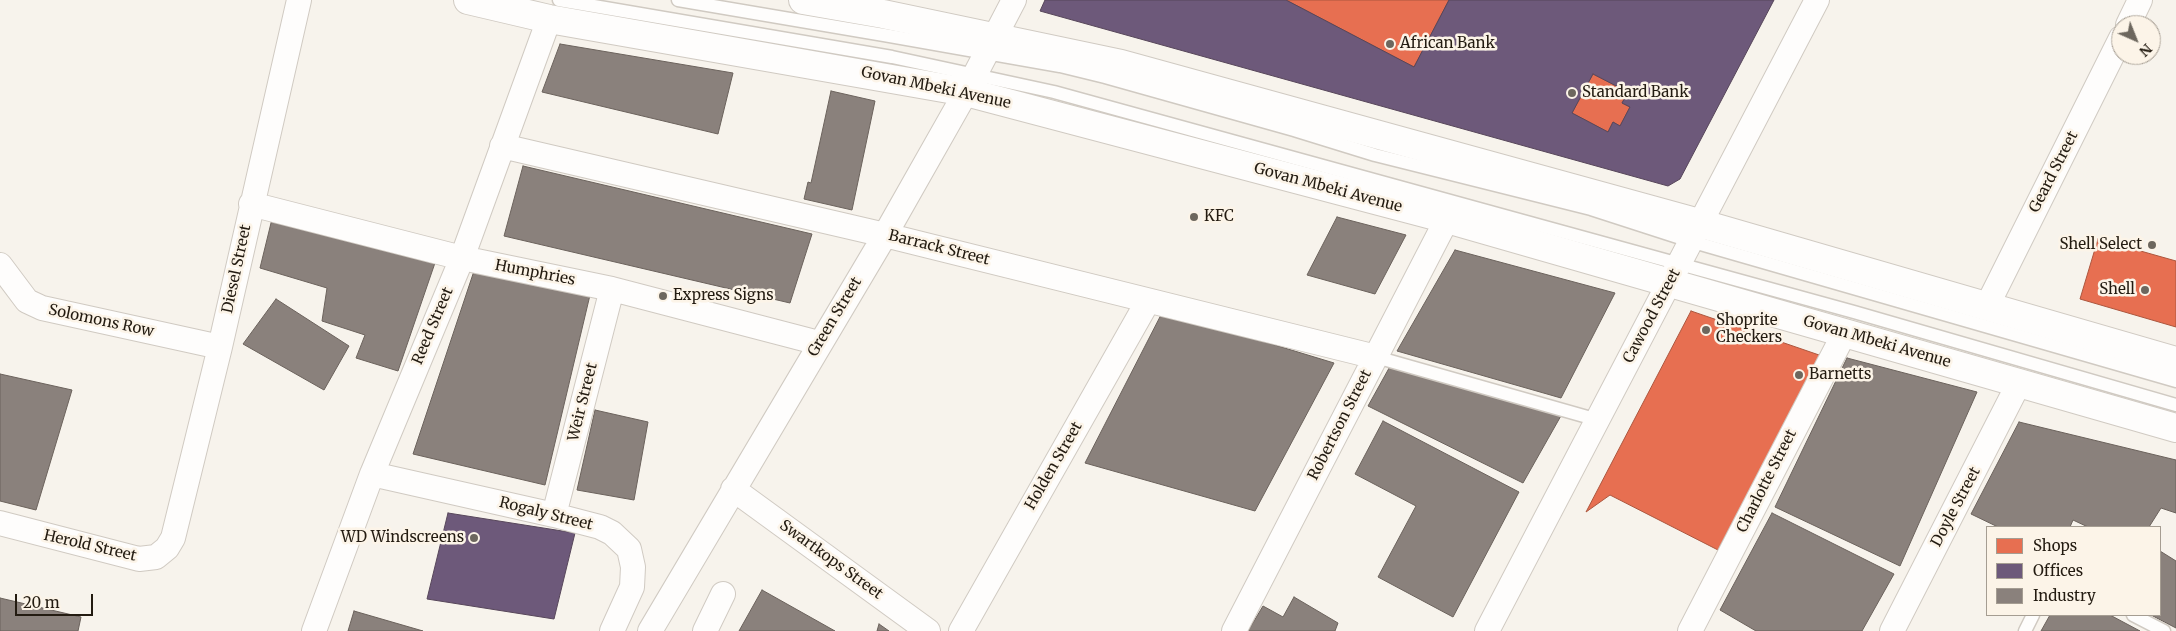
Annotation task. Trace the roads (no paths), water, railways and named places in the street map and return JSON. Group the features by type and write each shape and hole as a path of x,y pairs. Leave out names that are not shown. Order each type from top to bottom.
{"main road":[{"name":"Govan Mbeki Avenue","path":"468,0 554,10 970,83 1447,220 1674,273 1845,332 2176,428"},
{"path":"803,0 845,3 989,45 1121,64 1695,232 1987,306 2176,361"}],"street":[{"name":"Diesel Street","path":"173,538 220,347 251,204 299,0"},
{"name":"Green Street","path":"650,631 683,571 885,235 1014,0"},
{"name":"Cawood Street","path":"1486,631 1817,0"},
{"path":"2133,15 2140,0"},
{"name":"Reed Street","path":"314,631 372,474 462,258 554,10"},
{"name":"Geard Street","path":"1987,306 2111,58"},
{"name":"Barrack Street","path":"502,146 885,235 1376,356"},
{"name":"Humphries","path":"251,204 462,258 612,288 819,343"},
{"name":"Robertson Street","path":"1234,631 1447,220"},
{"name":"Solomons Row","path":"0,265 27,301 42,308 220,347"},
{"name":"Weir Street","path":"554,515 612,288"},
{"name":"Holden Street","path":"960,631 1148,301"},
{"name":"Charlotte Street","path":"1690,631 1845,332"},
{"name":"Doyle Street","path":"1892,631 2019,383"},
{"name":"Rogaly Street","path":"372,474 554,515 600,527 612,533 629,549 633,567 632,587 612,631"},
{"name":"Swartkops Street","path":"733,488 928,631"},
{"name":"Herold Street","path":"0,523 139,559 156,557 167,548 173,538"},
{"path":"705,631 723,594"}],"lane":[{"path":"678,0 989,45"},
{"path":"970,83 1074,97 1674,273 2176,404"},
{"path":"1695,232 2176,381"},
{"path":"1376,356 1598,420"},
{"path":"2025,631 2033,616"},
{"path":"2136,616 2164,631"}],"place":[{"name":"African Bank","path":"1390,44"},
{"name":"Standard Bank","path":"1572,93"},
{"name":"KFC","path":"1194,217"},
{"name":"Shell Select","path":"2152,245"},
{"name":"Shell","path":"2145,290"},
{"name":"Express Signs","path":"663,296"},
{"name":"Shoprite Checkers","path":"1706,330"},
{"name":"Barnetts","path":"1799,375"},
{"name":"WD Windscreens","path":"474,538"}]}
